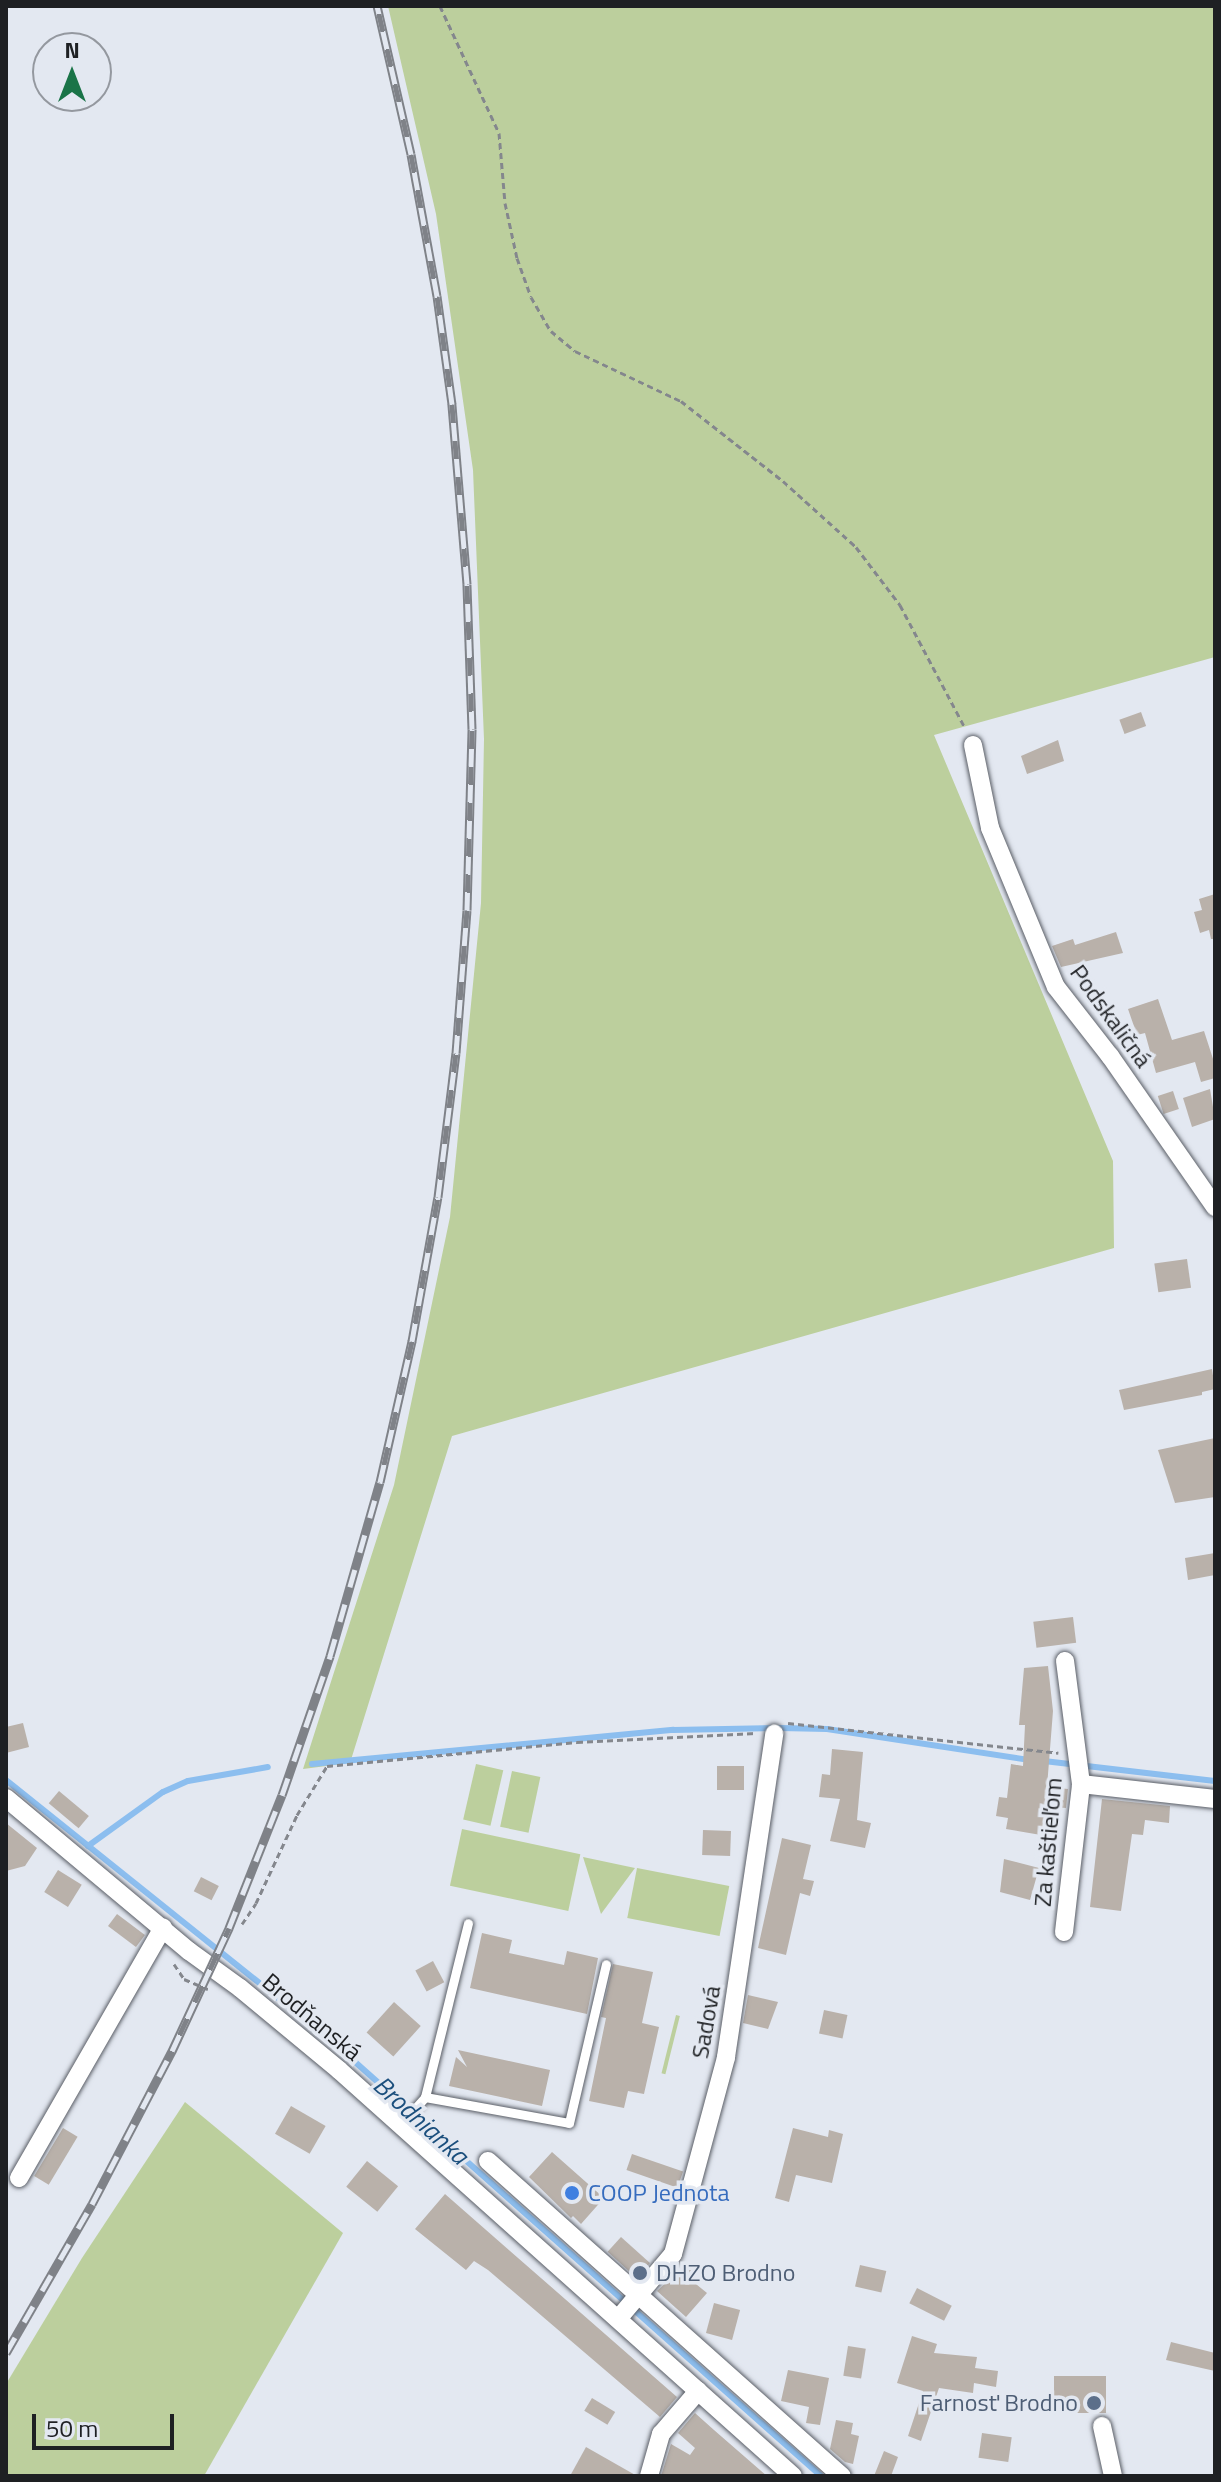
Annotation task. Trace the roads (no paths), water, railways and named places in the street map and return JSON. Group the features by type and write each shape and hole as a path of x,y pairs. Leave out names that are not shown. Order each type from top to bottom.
{"street":[{"name":"Podskaličná","path":"973,745 990,828 1056,987 1110,1056 1215,1207"},
{"name":"Za kaštieľom","path":"1064,1932 1079,1766 1065,1661"},
{"name":"Sadová","path":"630,2307 673,2254 726,2057 780,1730"},
{"path":"1079,1766 1215,1799"},
{"name":"Brodňanská","path":"6,1798 842,2476"},
{"path":"19,2178 163,1928"},
{"name":"Brodňanská","path":"488,2161 630,2307 698,2391 783,2473"},
{"path":"649,2476 661,2434 698,2391"},
{"path":"1102,2426 1113,2476"}],"lane":[{"path":"403,2122 421,2102 468,1923"},
{"path":"421,2102 569,2123 606,1964"}],"waterway":[{"path":"312,1764 673,1730 780,1728 827,1729 1029,1760"},
{"path":"1044,1761 1215,1781"},
{"path":"88,1846 163,1792 188,1781 268,1767"},
{"name":"Brodnianka","path":"6,1780 327,2037 821,2476"}],"railway":[{"path":"6,2353 92,2204 172,2051 229,1928 282,1795 330,1656 380,1482 412,1341 438,1197 456,1053 467,910 472,729 467,584 452,404 437,296 411,154 377,6"}],"place":[{"name":"COOP Jednota","path":"572,2193"},
{"name":"DHZO Brodno","path":"640,2273"},
{"name":"Farnosť Brodno","path":"1094,2403"}]}
